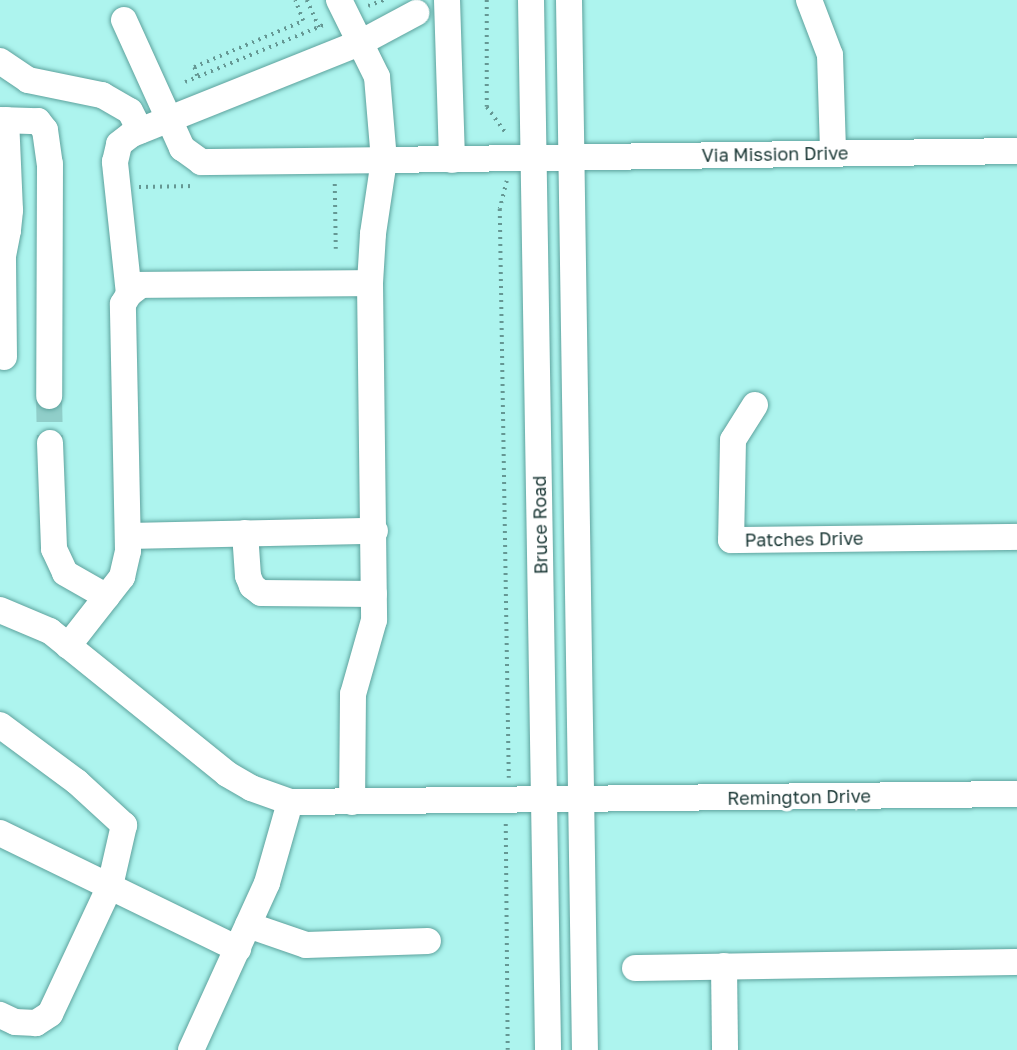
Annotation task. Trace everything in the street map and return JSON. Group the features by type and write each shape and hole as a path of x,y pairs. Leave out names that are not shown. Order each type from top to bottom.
{"street":[{"name":"Bruce Road","path":"531,0 548,1050"},
{"name":"Bruce Road","path":"569,0 585,1050"},
{"path":"809,0 830,55 833,153"},
{"path":"129,294 115,162 119,144 140,131 360,43 413,6 447,7 452,160"},
{"path":"342,8 377,77 384,160 373,234 370,283 374,620 352,702 352,802"},
{"name":"Via Mission Drive","path":"124,20 182,148 201,162 452,160 507,147 533,159 1017,151"},
{"path":"0,61 29,80 102,95 130,111 140,131"},
{"path":"4,357 3,120 37,121 45,130 50,163 49,396"},
{"path":"68,646 122,577 128,536 123,304 129,294 141,285 370,283"},
{"name":"Patches Drive","path":"755,405 733,440 731,540 1017,537"},
{"path":"50,443 54,550 65,573 107,597"},
{"path":"128,536 375,531"},
{"path":"245,533 247,576 252,586 261,593 374,594"},
{"name":"Remington Drive","path":"0,610 50,631 228,774 251,788 290,802 1017,794"},
{"path":"0,725 77,782 124,825 123,839 110,886 50,1014 36,1023 15,1022 0,1015"},
{"path":"191,1050 267,883 290,802"},
{"path":"0,833 110,886 243,937 306,945 428,942"},
{"path":"635,968 1017,962"},
{"path":"724,966 725,1050"}],"path":[{"path":"198,77 194,67 303,22 295,0"},
{"path":"307,0 318,27"},
{"path":"185,82 318,27 342,8 384,0"},
{"path":"487,0 487,107 507,147 508,181 500,209 507,750 511,800 505,830 508,1050"},
{"path":"321,184 335,184 336,249"},
{"path":"118,187 199,186"}],"tunnel":[{"path":"49,396 50,443"}]}
